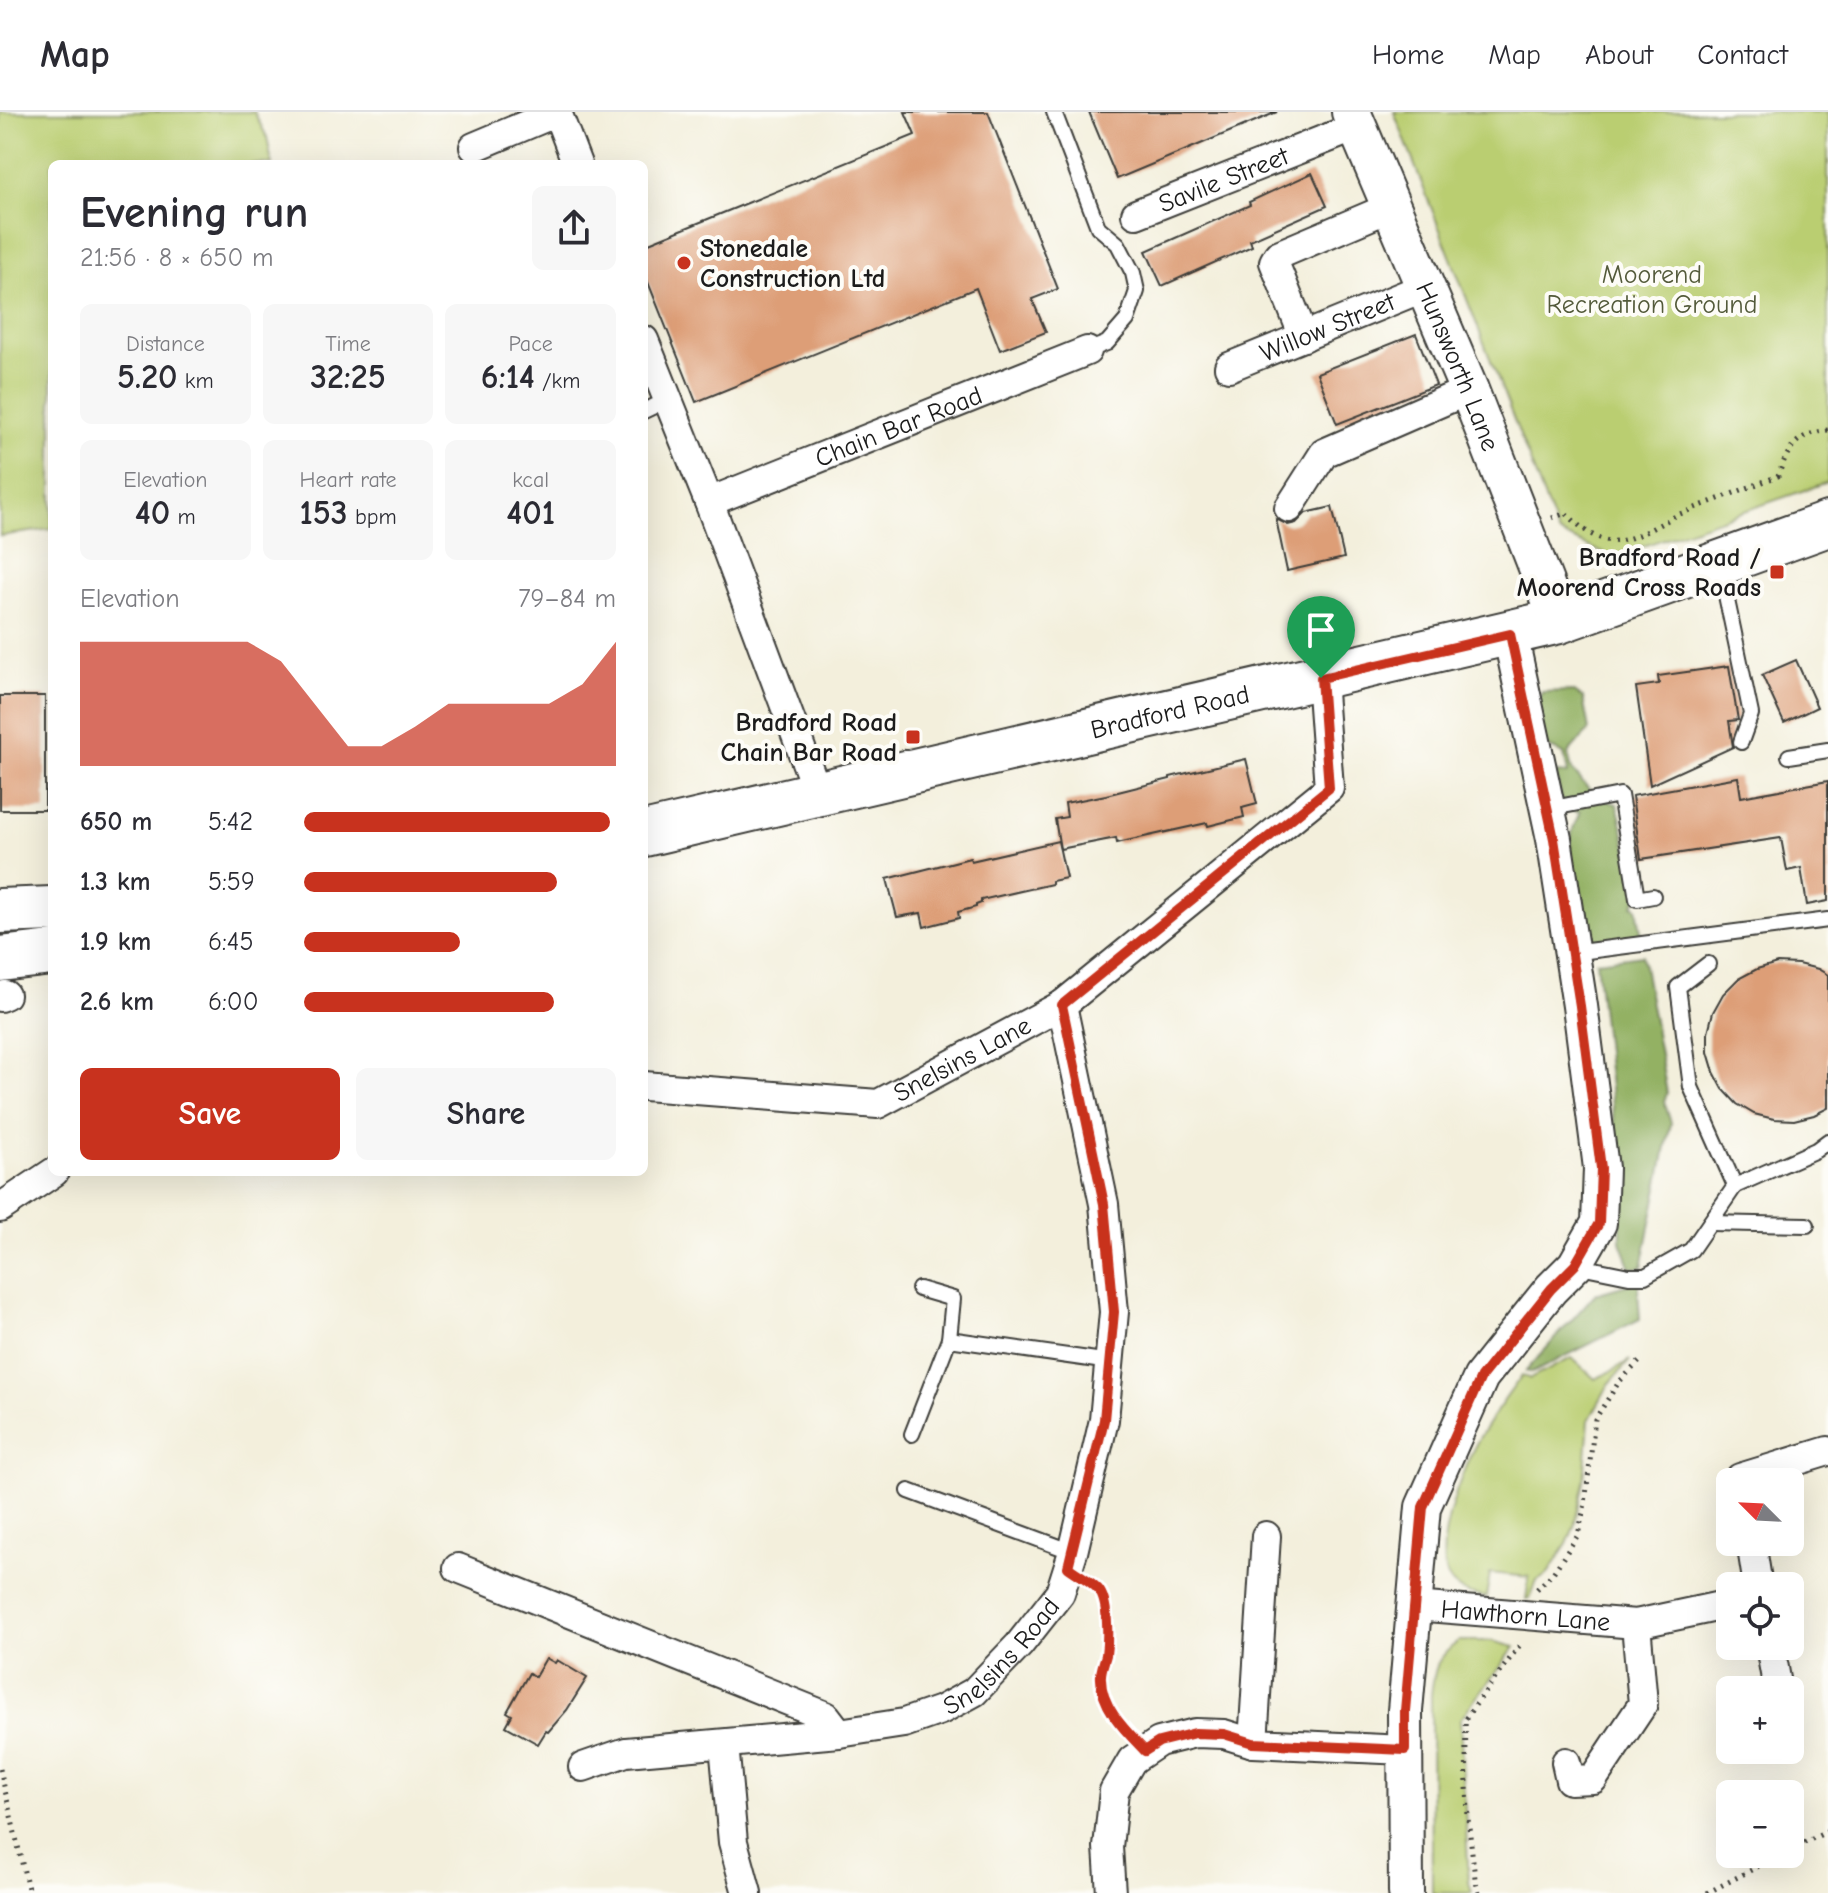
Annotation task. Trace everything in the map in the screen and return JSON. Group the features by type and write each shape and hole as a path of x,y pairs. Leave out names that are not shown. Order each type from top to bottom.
{"main road":[{"name":"Hunsworth Lane","path":"1354,119 1469,390 1559,621"},
{"name":"Bradford Road","path":"648,833 1510,634 1559,621 1828,524"},
{"path":"0,911 48,909"},
{"path":"2,984 48,955"}],"street":[{"path":"474,147 557,112 575,160"},
{"name":"Savile Street","path":"1136,214 1354,119"},
{"path":"1304,337 1274,262 1278,255 1391,207"},
{"name":"Willow Street","path":"1229,367 1425,287"},
{"name":"Chain Bar Road","path":"709,502 1087,351"},
{"path":"648,362 656,406 709,502 818,794"},
{"path":"1289,508 1324,453 1469,390"},
{"path":"1406,1893 1405,1711 1423,1507 1481,1377 1551,1289 1575,1265 1599,1223 1601,1168 1571,953 1547,809 1510,634"},
{"name":"Snelsins Lane","path":"648,1086 878,1104 1062,1005 1329,788 1321,678"},
{"name":"Snelsins Road","path":"583,1767 626,1752 839,1733 904,1723 941,1710 974,1692 1019,1645 1060,1593 1104,1420 1114,1312 1104,1204 1062,1005"},
{"path":"0,1208 48,1176"},
{"path":"1773,1468 1828,1451"},
{"path":"1253,1743 1266,1536"},
{"path":"458,1568 826,1716 839,1733"},
{"name":"Hawthorn Lane","path":"1414,1606 1636,1624 1716,1607"},
{"name":"Hawthorn Lane","path":"1566,1762 1570,1780 1593,1779 1643,1704 1636,1624"},
{"path":"1111,1893 1108,1847 1114,1791 1132,1760 1159,1742 1195,1733 1224,1734 1253,1743 1405,1750"},
{"path":"724,1744 733,1842 747,1893"}],"lane":[{"path":"1054,112 1098,227 1118,244 1133,273 1137,291 1127,320 1107,343 1087,351"},
{"path":"1720,563 1751,714 1741,742"},
{"path":"1789,756 1828,750"},
{"path":"1547,809 1620,795 1637,899 1653,896"},
{"path":"1571,953 1828,920"},
{"path":"1708,964 1678,987 1691,1087 1735,1186"},
{"path":"1575,1265 1629,1276 1645,1276 1691,1250 1735,1186 1816,1150 1828,1141"},
{"path":"1710,1223 1807,1225"},
{"path":"912,1434 949,1339 953,1299 919,1289"},
{"path":"949,1339 1110,1362"},
{"path":"909,1491 1070,1560"}],"path":[{"path":"1552,518 1566,513 1596,538 1622,541 1680,514 1778,476 1787,452 1801,438 1828,430"},
{"path":"1535,1597 1537,1588 1553,1573 1578,1535 1585,1504 1595,1419 1619,1382 1642,1359"},
{"path":"1070,1560 1102,1596 1107,1626 1106,1654 1100,1679 1105,1699 1121,1726 1145,1751"},
{"path":"1479,1893 1468,1818 1465,1719 1520,1645"},
{"path":"0,1769 29,1893"},
{"path":"1804,1843 1828,1831"},
{"path":"1707,1893 1755,1868"}],"green space":[{"path":"0,112 254,112 267,137 271,160 48,160 48,530 0,536"},
{"name":"Moorend Recreation Ground","path":"1394,112 1828,112 1828,482 1612,557 1558,533"},
{"path":"1573,691 1583,698 1589,730 1568,754 1572,770 1597,798 1617,804 1639,896 1633,905 1637,907 1641,933 1617,944 1594,942 1572,871 1571,842 1580,811 1562,808 1556,773 1568,774 1564,754 1541,744 1536,705 1542,692"},
{"path":"1642,955 1667,1093 1664,1101 1671,1123 1642,1267 1631,1268 1621,1242 1616,1142 1596,961"},
{"path":"1640,1281 1640,1319 1532,1373 1526,1371 1595,1294"},
{"path":"1572,1358 1595,1379 1630,1360 1609,1384 1589,1420 1584,1482 1567,1544 1547,1575 1537,1581 1530,1599 1526,1600 1529,1577 1490,1573 1486,1597 1465,1592 1449,1579 1444,1566 1444,1550 1451,1510 1471,1454 1522,1375 1530,1379"},
{"path":"1459,1641 1492,1641 1515,1647 1460,1719 1472,1893 1432,1893 1431,1695 1438,1664"}],"building":[{"path":"905,112 988,112 1058,289 1032,299 1046,332 1000,350 976,288 696,402 648,282 648,243 915,135"},
{"path":"1089,112 1277,112 1117,179"},
{"path":"1312,173 1327,206 1250,240 1252,246 1162,286 1146,251 1250,205 1249,202"},
{"path":"1416,334 1436,385 1337,424 1317,373"},
{"path":"1332,507 1344,558 1287,571 1276,519 1288,525 1296,523 1306,513"},
{"path":"1796,660 1817,707 1784,723 1762,675"},
{"path":"1729,666 1738,720 1729,721 1733,747 1650,785 1636,687 1659,684 1658,676"},
{"path":"0,696 45,696 45,810 0,810"},
{"path":"1246,759 1257,804 1242,808 1244,817 1117,843 1116,838 1060,849 1055,819 1067,817 1065,803"},
{"path":"1738,777 1741,797 1828,781 1828,901 1807,905 1801,868 1787,871 1781,838 1641,859 1632,796"},
{"path":"1058,841 1066,878 981,900 976,907 958,912 959,918 924,927 921,913 897,917 887,879 970,858 971,861"},
{"path":"1777,963 1798,964 1828,975 1828,1108 1794,1120 1754,1114 1737,1104 1723,1089 1708,1052 1708,1032 1713,1012 1723,994 1738,979"},
{"path":"546,1658 555,1663 557,1660 587,1678 567,1710 538,1744 506,1726 512,1715 507,1712 529,1673 535,1677"}],"place":[{"name":"Stonedale Construction Ltd","path":"684,263"},
{"name":"Bradford Road / Moorend Cross Roads","path":"1777,572"},
{"name":"Bradford Road Chain Bar Road","path":"913,737"}],"route":[{"path":"1510,634 1554,839 1580,1006 1601,1168 1599,1223 1575,1265 1551,1289 1481,1377 1423,1507 1405,1711 1405,1750 1253,1743 1224,1734 1195,1733 1159,1742 1145,1751 1121,1726 1105,1699 1100,1679 1106,1654 1107,1626 1102,1596 1097,1588 1068,1567 1104,1420 1114,1312 1104,1204 1062,1005 1329,788 1321,678 1510,634"}]}
